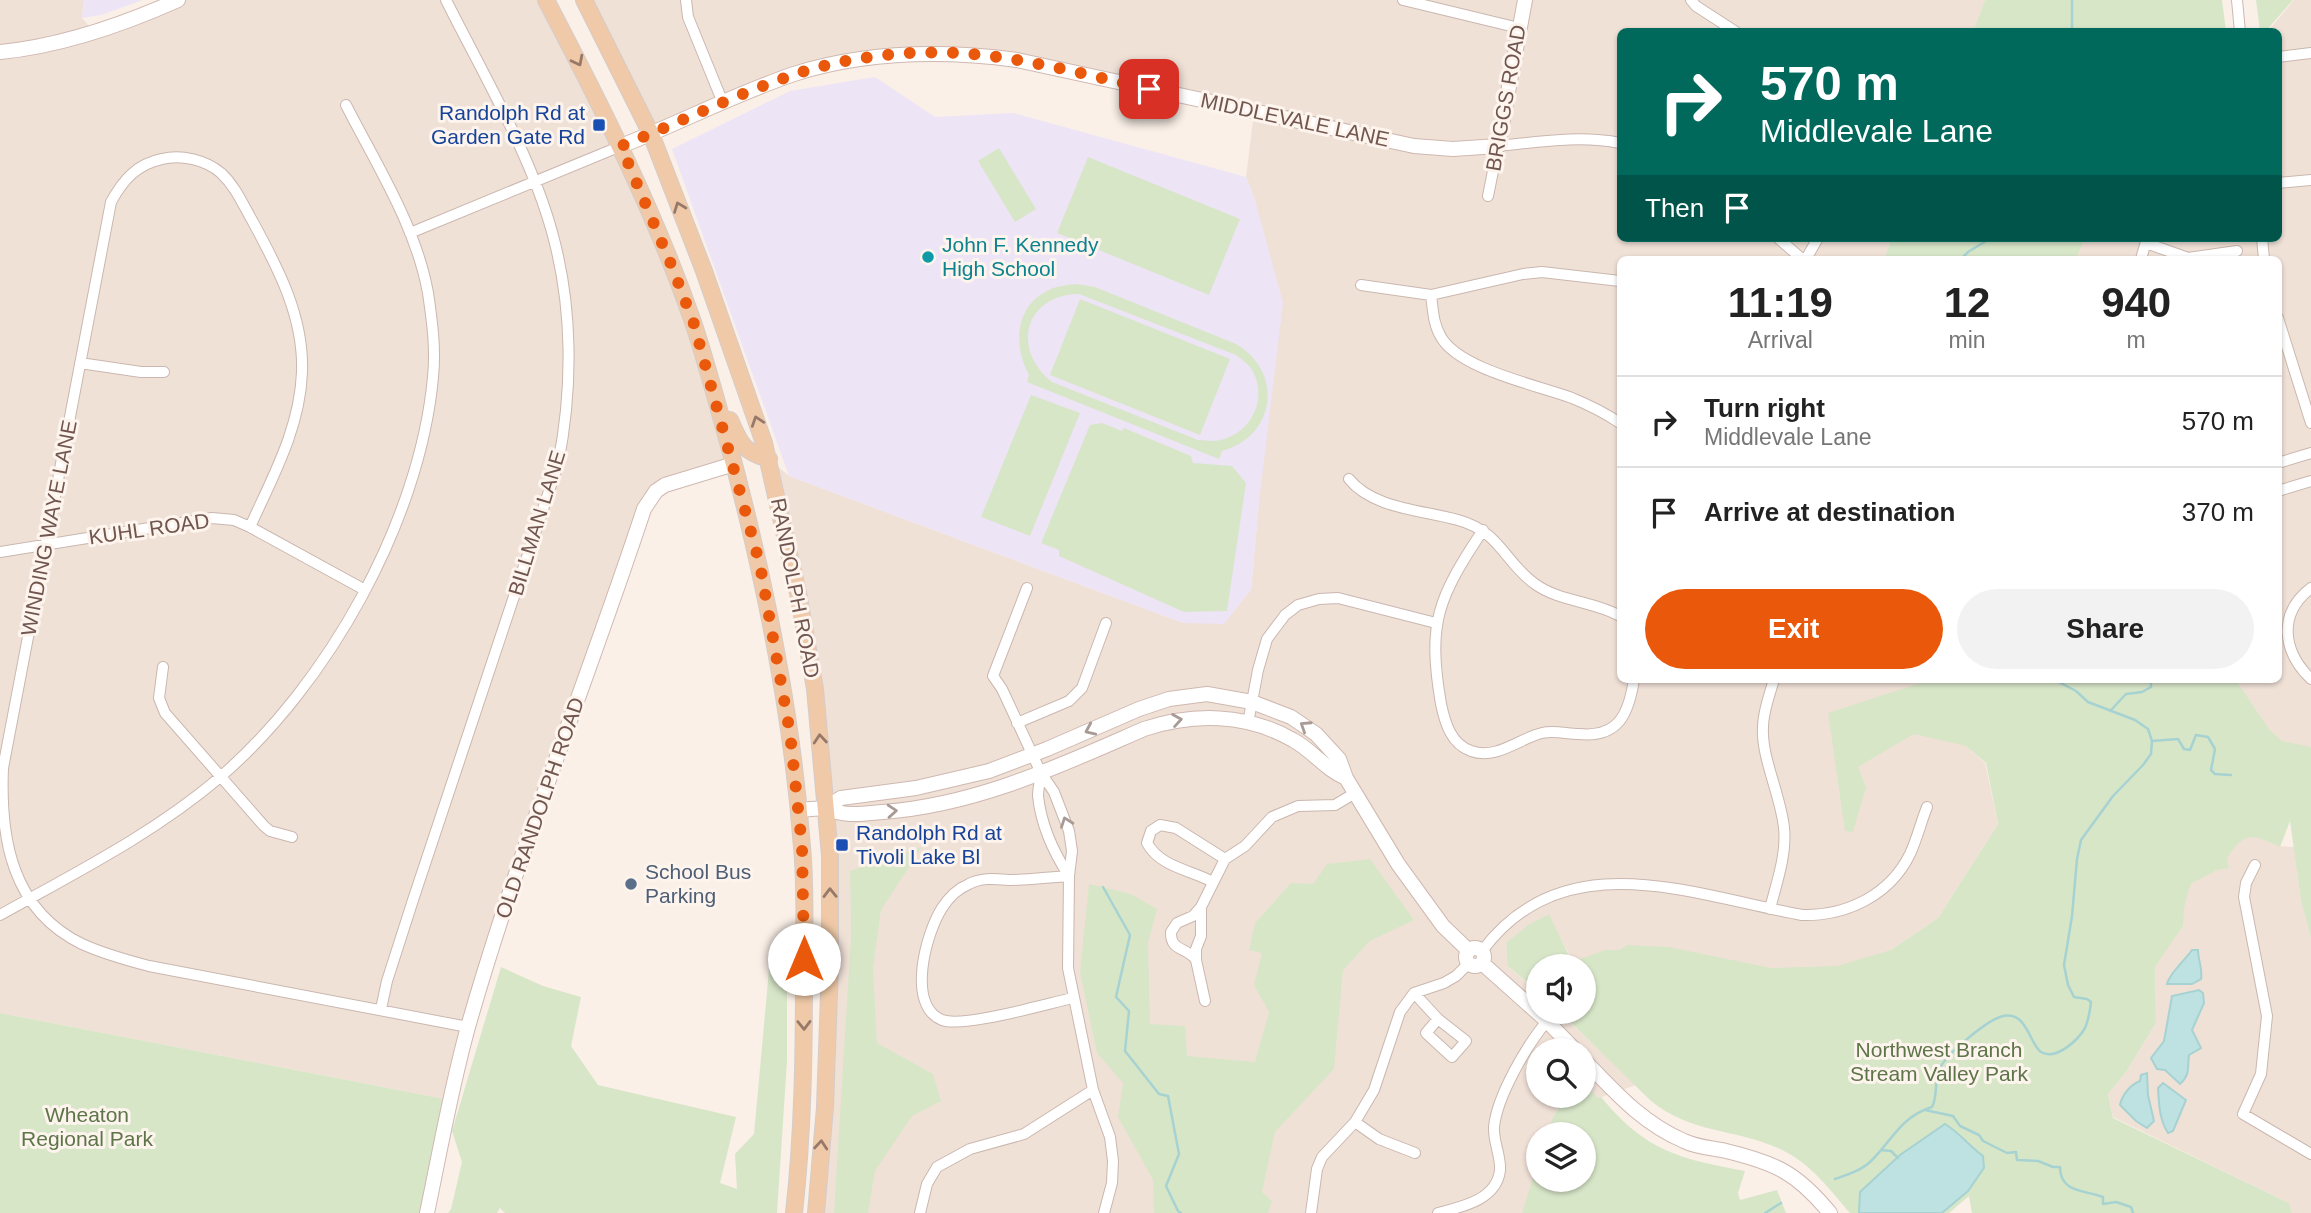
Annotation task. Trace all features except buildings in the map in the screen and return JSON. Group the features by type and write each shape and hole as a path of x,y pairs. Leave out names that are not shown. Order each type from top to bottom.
{"main road":[{"name":"RANDOLPH ROAD","path":"547,0 621,146 694,324 752,531 773,632 790,733 804,881 804,1044 799,1169 794,1213"},
{"name":"RANDOLPH ROAD","path":"584,0 651,134 704,271 769,459 798,593 816,689 830,856 830,965 825,1107 816,1213"},
{"path":"710,380 743,447 752,455 769,459"},
{"path":"734,464 752,463 761,471 785,539"}],"street":[{"path":"0,52 54,44 178,0"},
{"name":"BILLMAN LANE","path":"381,1009 387,981 413,900 546,502 565,430 569,363 566,298 552,232 521,151 446,0"},
{"path":"686,0 688,17 723,103"},
{"path":"1404,0 1520,28"},
{"name":"BRIGGS ROAD","path":"1488,196 1525,0"},
{"path":"1691,0 1730,28"},
{"path":"2237,0 2240,28"},
{"path":"2282,57 2311,53"},
{"name":"MIDDLEVALE LANE","path":"621,146 794,75 850,60 921,54 970,54 1017,60 1414,146 1453,149 1571,139 1600,139 1617,142"},
{"path":"0,915 134,840 183,806 262,737 319,668 365,590 395,524 422,445 433,376 433,339 427,290 410,233 345,104"},
{"path":"410,233 621,146"},
{"name":"WINDING WAYE LANE","path":"250,527 297,417 302,370 297,326 278,269 233,186 208,164 173,156 151,161 122,183 111,202 80,363 3,768 0,799 4,840 15,874 34,906 61,931 80,943 109,955 149,966 468,1027"},
{"path":"2282,183 2311,180"},
{"path":"1783,242 1800,256"},
{"path":"2149,242 2183,256"},
{"path":"2202,256 2237,251"},
{"path":"1361,285 1432,295 1542,272 1617,281"},
{"path":"1432,295 1434,322 1441,338 1466,361 1574,399 1617,421"},
{"path":"2284,360 2311,423"},
{"path":"80,363 141,372 164,372"},
{"path":"2282,462 2311,453"},
{"name":"OLD RANDOLPH ROAD","path":"426,1213 468,1027 503,915 645,509 656,491 665,485 734,464"},
{"path":"1349,479 1357,489 1378,500 1461,520 1483,530 1494,538 1534,584 1552,594 1607,608 1617,614"},
{"path":"2282,490 2311,481"},
{"name":"KUHL ROAD","path":"0,552 212,519 234,520 365,590"},
{"path":"1483,530 1452,578 1436,623 1434,655 1446,728 1454,738 1470,751 1489,753 1542,733 1589,735 1613,728 1627,713 1633,683"},
{"path":"1027,588 993,676 1002,689 1041,773 1054,792 1069,831 1072,851 1069,876 1068,968 1093,1090 1110,1137 1113,1161 1112,1184 1104,1213"},
{"path":"2311,588 2291,610 2287,628 2289,649 2300,669 2311,679"},
{"path":"1248,723 1267,639 1285,615 1298,605 1319,599 1338,598 1436,623"},
{"path":"1017,723 1069,701 1082,688 1106,623"},
{"path":"163,667 159,698 165,713 270,831 292,837"},
{"path":"1770,909 1785,831 1763,740 1762,724 1773,683"},
{"path":"798,810 825,807 841,798 916,788 989,771 1169,699 1207,695 1252,702 1291,717 1317,734 1339,759 1346,778 1427,906 1443,926 1526,1002"},
{"path":"825,807 843,815 908,810 995,791 1144,729 1168,721 1198,717 1248,723 1292,739 1336,774 1346,778"},
{"path":"1041,773 1038,795 1046,825 1054,853 1069,876"},
{"path":"1196,960 1192,954 1173,945 1171,932 1177,923 1193,916 1201,907 1225,859 1245,846 1272,817 1283,811 1298,806 1335,805 1355,793"},
{"path":"1311,1213 1317,1169 1322,1157 1355,1122 1374,1090 1400,1012 1414,993 1444,984 1456,976 1512,918 1534,904 1566,891 1597,884 1645,884 1802,915 1822,915 1853,908 1874,896 1899,872 1910,853 1927,807"},
{"path":"1213,882 1168,863 1152,852 1147,843 1151,831 1160,825 1176,828 1225,859"},
{"path":"2255,865 2246,883 2244,897 2267,1016 2261,1074 2243,1114 2311,1154"},
{"path":"1069,876 1011,880 993,878 971,882 954,892 941,909 930,931 922,979 924,1000 930,1012 942,1020 957,1023 1073,998"},
{"path":"1201,907 1199,920 1202,930 1196,948 1196,960 1205,1001"},
{"path":"1414,993 1438,1019"},
{"path":"1438,1213 1474,1203 1493,1187 1500,1170 1494,1129 1498,1108 1526,1051 1545,1024"},
{"path":"1550,1024 1563,1038"},
{"path":"1596,1072 1652,1126 1687,1143 1756,1158 1789,1172 1815,1195 1830,1213"},
{"path":"920,1213 927,1184 937,1167 970,1149 1024,1134 1093,1090"},
{"path":"1355,1122 1378,1139 1415,1153"}],"shaded area":[{"path":"0,0 84,0 82,18 94,32 178,0 546,0 673,269 734,464 656,491 503,915 450,1100 0,1013"},
{"path":"84,0 143,0 101,15 82,18"},
{"path":"584,0 1985,0 1974,28 1617,28 1617,242 1890,242 1885,256 1617,256 1617,683 1920,683 1916,700 1985,763 1998,824 1938,918 1860,971 1596,963 1596,954 1569,954 1551,920 1506,943 1509,967 1526,982 1526,1024 1572,1024 1586,1038 1526,1038 1526,1108 1570,1108 1559,1112 1557,1122 1526,1122 1526,1192 1537,1192 1536,1213 816,1213 830,965 815,689 769,459 789,476 1183,623 1251,590 1259,502 1255,200 1246,177 1254,112 1017,60 850,60 651,134"},
{"path":"2294,0 2311,0 2311,760 2304,760 2215,683 2282,683 2282,256 2077,256 2083,242 2282,242 2282,28 2271,28"},
{"name":"John F. Kennedy High School","path":"875,77 935,117 1013,113 1246,177 1255,200 1283,303 1251,590 1224,624 1183,623 789,476 672,149 790,91"},
{"path":"2258,833 2279,846 2294,847 2301,901 2311,939 2311,1213 2292,1213 2289,1203 2113,1117 2108,1094 2126,1072 2156,1023 2155,967 2182,926 2185,887 2229,843"},
{"path":"1596,1047 1636,1085 1596,1099"}],"green space":[{"path":"1985,0 2222,0 2226,28 1974,28"},
{"path":"2256,0 2293,0 2268,28 2260,28"},
{"path":"999,148 1036,209 1015,222 978,161"},
{"path":"1088,157 1240,219 1209,295 1057,233"},
{"path":"1890,242 2083,242 2077,256 1885,256"},
{"path":"1077,284 1095,287 1236,344 1251,356 1262,370 1267,386 1263,418 1254,432 1240,443 1222,451 1219,459 1027,382 1029,375 1019,341 1022,319 1027,308 1045,292","holes":["1079,294 1236,355 1251,369 1258,386 1258,397 1252,416 1247,424 1230,437 1217,441 1198,440 1052,382 1039,369 1031,355 1028,340 1035,314 1046,304 1060,297"]},
{"path":"1080,299 1230,359 1200,435 1050,375"},
{"path":"1031,395 1080,413 1030,536 981,517"},
{"path":"1102,423 1122,431 1124,428 1191,456 1193,463 1232,466 1246,483 1227,611 1184,612 1059,556 1059,550 1041,543 1090,425"},
{"name":"Northwest Branch Stream Valley Park","path":"1920,683 2238,683 2269,729 2282,741 2311,747 2311,939 2301,901 2290,821 2280,847 2262,839 2244,839 2227,858 2229,868 2217,870 2192,883 2184,908 2183,926 2155,967 2156,1023 2126,1072 2108,1094 2113,1118 2289,1203 2292,1213 1972,1213 1969,1196 1949,1213 1850,1213 1812,1171 1784,1151 1750,1138 1682,1120 1666,1111 1650,1100 1596,1047 1596,1038 1587,1038 1572,1024 1596,1024 1594,954 1605,950 1619,950 1627,945 1669,947 1771,968 1837,966 1891,950 1938,918 1998,824 1986,763 1966,746 1914,734 1858,767 1866,787 1853,832 1845,831 1828,713"},
{"path":"922,847 881,910 873,967 877,1043 933,1074 941,1101 912,1116 875,1171 868,1213 834,1213 851,935 850,871"},
{"path":"1370,859 1414,920 1370,941 1343,970 1334,1069 1275,1132 1262,1192 1272,1201 1268,1213 1154,1213 1153,1180 1118,1117 1123,1083 1097,1053 1080,972 1089,884 1131,894 1157,909 1148,943 1150,1024 1185,1026 1187,1056 1255,1062 1269,1012 1254,985 1262,953 1249,950 1255,923 1291,883 1313,884 1327,864"},
{"name":"Northwest Branch Stream Valley Park","path":"1549,914 1568,954 1526,954 1526,982 1508,966 1506,943 1528,925"},
{"path":"787,935 787,1061 777,1213 505,1213 500,1208 497,1213 448,1213 462,1162 452,1131 501,967 543,986 581,997 571,1046 598,1085 736,1117 720,1183 737,1189 735,1154 754,1134 769,970"},
{"name":"Wheaton Regional Park","path":"0,1013 450,1100 427,1213 0,1213"},
{"path":"1596,1096 1601,1097 1633,1130 1665,1150 1701,1162 1745,1171 1738,1193 1740,1200 1777,1190 1786,1213 1522,1213 1529,1192 1596,1192 1596,1122 1551,1122 1559,1108 1596,1108"}],"water":[{"path":"2192,950 2198,950 2201,979 2192,984 2167,984 2174,971"},
{"path":"2199,990 2203,993 2204,1003 2192,1030 2201,1048 2189,1055 2187,1074 2180,1084 2165,1070 2157,1069 2151,1058 2164,1041 2172,996"},
{"path":"2147,1073 2148,1095 2154,1121 2147,1128 2120,1105 2127,1091 2140,1081 2141,1075"},
{"path":"2163,1083 2186,1100 2173,1131 2168,1133 2159,1106 2158,1088"},
{"path":"1945,1124 1983,1156 1984,1168 1968,1191 1942,1213 1859,1213 1860,1192 1900,1155"}],"waterway":[{"path":"2072,0 2072,28"},
{"path":"1964,256 1984,242"},
{"path":"1835,1179 1866,1165 1904,1123 1932,1107 1942,1064 1966,1040 1993,1020 2009,1016 2016,1018 2022,1022 2037,1048 2047,1054 2066,1048 2085,1028 2091,1002 2074,997 2068,985 2064,965 2081,840 2113,796 2151,754 2152,741 2148,729 2135,720 2088,702 2076,691 2061,683"},
{"path":"2111,710 2126,694 2142,692 2151,687 2151,683"},
{"path":"2152,741 2178,739 2184,749 2190,750 2196,735 2208,737 2215,749 2211,770 2215,774 2231,775"},
{"path":"1103,887 1130,935 1116,997 1129,1011 1125,1051 1159,1094 1168,1096 1179,1154 1166,1186 1181,1213"},
{"path":"1925,1110 1953,1116 1960,1126 1979,1135 1983,1141 2007,1153 2016,1152 2017,1160 2038,1161 2060,1167 2061,1175 2068,1186 2103,1197 2103,1204 2116,1202 2131,1207 2133,1213"},
{"path":"1881,1150 1891,1151 1898,1158"},
{"path":"1765,1213 1781,1203"}],"place":[{"name":"Randolph Rd at Garden Gate Rd","path":"599,125"},
{"name":"John F. Kennedy High School","path":"928,257"},
{"name":"Randolph Rd at Tivoli Lake Bl","path":"842,845"},
{"name":"School Bus Parking","path":"631,884"}],"route":[{"path":"804,959 802,846 790,733 760,565 694,324 621,146 794,75 850,60 881,56 970,54 1017,60 1149,89"}]}
